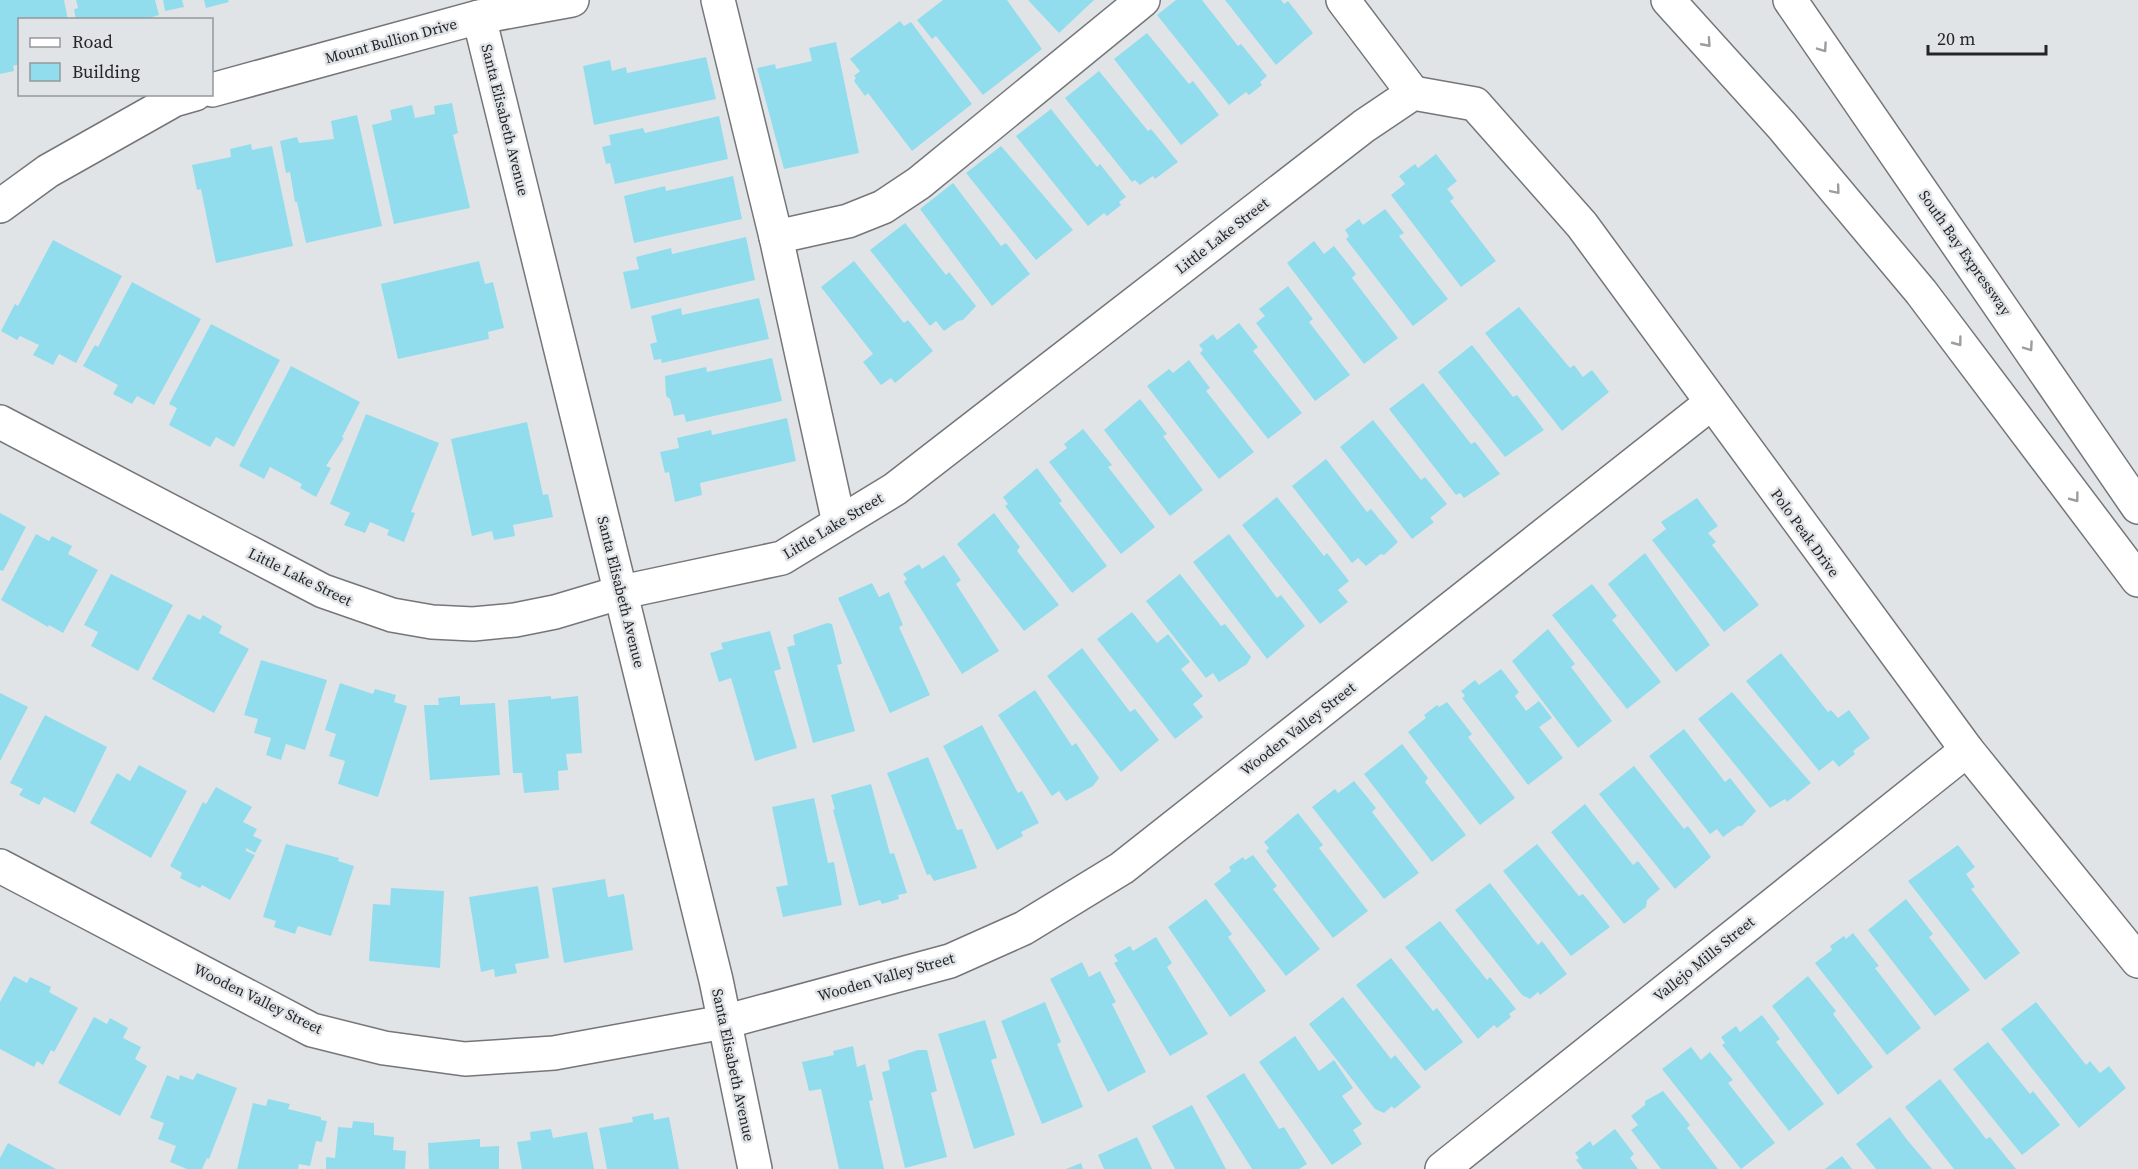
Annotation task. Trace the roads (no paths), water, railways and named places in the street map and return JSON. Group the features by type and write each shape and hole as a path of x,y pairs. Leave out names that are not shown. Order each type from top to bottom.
{"main road":[{"name":"Mount Bullion Drive","path":"213,90 479,17 572,0"},
{"path":"718,0 776,237 839,523"},
{"path":"776,237 848,221 892,201 919,183 1143,0"},
{"path":"1343,0 1413,93"},
{"path":"1668,0 1782,126 1921,292 2138,580"},
{"name":"South Bay Expressway","path":"1790,0 2138,507"},
{"name":"Santa Elisabeth Avenue","path":"479,17 622,592 724,1022 755,1169"},
{"name":"Polo Peak Drive","path":"1413,93 1475,104 1582,225 1710,404 1967,750 2138,961"},
{"name":"Little Lake Street","path":"0,422 323,591 392,615 432,622 473,624 515,620 555,612 622,592 782,558 895,489 1364,126 1413,93"},
{"path":"0,206 48,171 174,100 188,96"},
{"name":"Wooden Valley Street","path":"0,866 312,1030 384,1048 465,1059 554,1053 724,1022 950,961 1024,928 1122,868 1710,404"},
{"name":"Vallejo Mills Street","path":"1442,1169 1967,750"}]}
